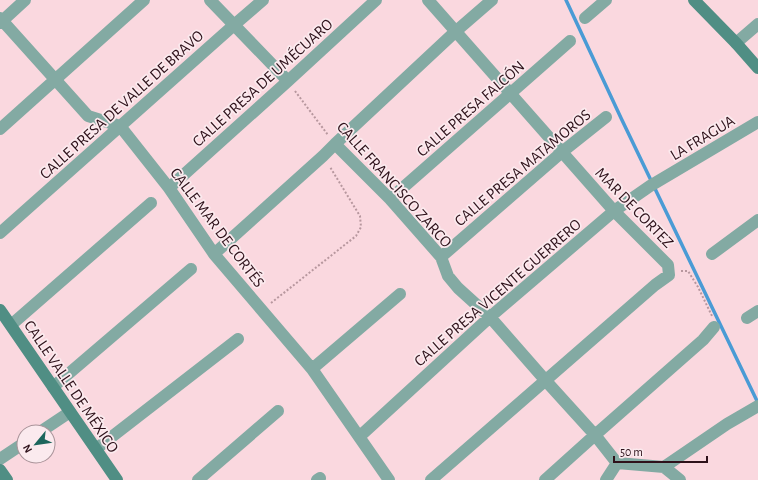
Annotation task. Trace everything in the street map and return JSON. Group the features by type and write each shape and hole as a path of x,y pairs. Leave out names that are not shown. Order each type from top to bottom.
{"street":[{"path":"25,0 1,21 88,116 120,126"},
{"path":"0,129 144,0"},
{"path":"210,0 288,81"},
{"name":"CALLE PRESA DE VALLE DE BRAVO","path":"0,233 263,0"},
{"name":"CALLE PRESA DE UMÉCUARO","path":"169,188 376,0"},
{"name":"MAR DE CORTEZ","path":"428,0 614,211 668,266 669,275"},
{"path":"214,254 323,156 455,32 492,0"},
{"path":"586,18 606,0"},
{"path":"694,0 758,68"},
{"path":"736,43 758,24"},
{"name":"CALLE PRESA FALCÓN","path":"390,198 570,41"},
{"name":"CALLE PRESA MATAMOROS","path":"441,257 562,152 606,117"},
{"name":"LA FRAGUA","path":"663,180 758,122"},
{"name":"CALLE MAR DE CORTÉS","path":"120,126 169,188 214,254 312,369 389,480"},
{"name":"CALLE FRANCISCO ZARCO","path":"335,144 390,198 441,257 448,276 458,288 490,317 595,434 617,462"},
{"name":"CALLE PRESA VICENTE GUERRERO","path":"358,437 490,317 614,211 650,186 663,180"},
{"path":"10,325 151,203"},
{"path":"712,254 758,220"},
{"path":"53,387 191,269"},
{"path":"431,480 655,285 669,275"},
{"path":"312,369 400,294"},
{"name":"CALLE VALLE DE MÉXICO","path":"0,310 117,480"},
{"path":"747,318 758,311"},
{"path":"545,480 595,434 703,340 714,327"},
{"path":"96,449 238,339"},
{"path":"664,466 727,424 758,406"},
{"path":"198,480 278,410"},
{"path":"52,424 70,412"},
{"path":"0,460 16,449"},
{"path":"606,480 617,462 664,466 680,480"},
{"path":"0,470 7,480"}],"path":[{"name":"CALLE FRANCISCO ZARCO","path":"288,81 335,144"},
{"path":"262,310 356,236 361,227 360,216 323,156"},
{"path":"669,275 680,271 688,271 698,287 711,314 714,327"}],"waterway":[{"path":"566,0 758,403"}]}
